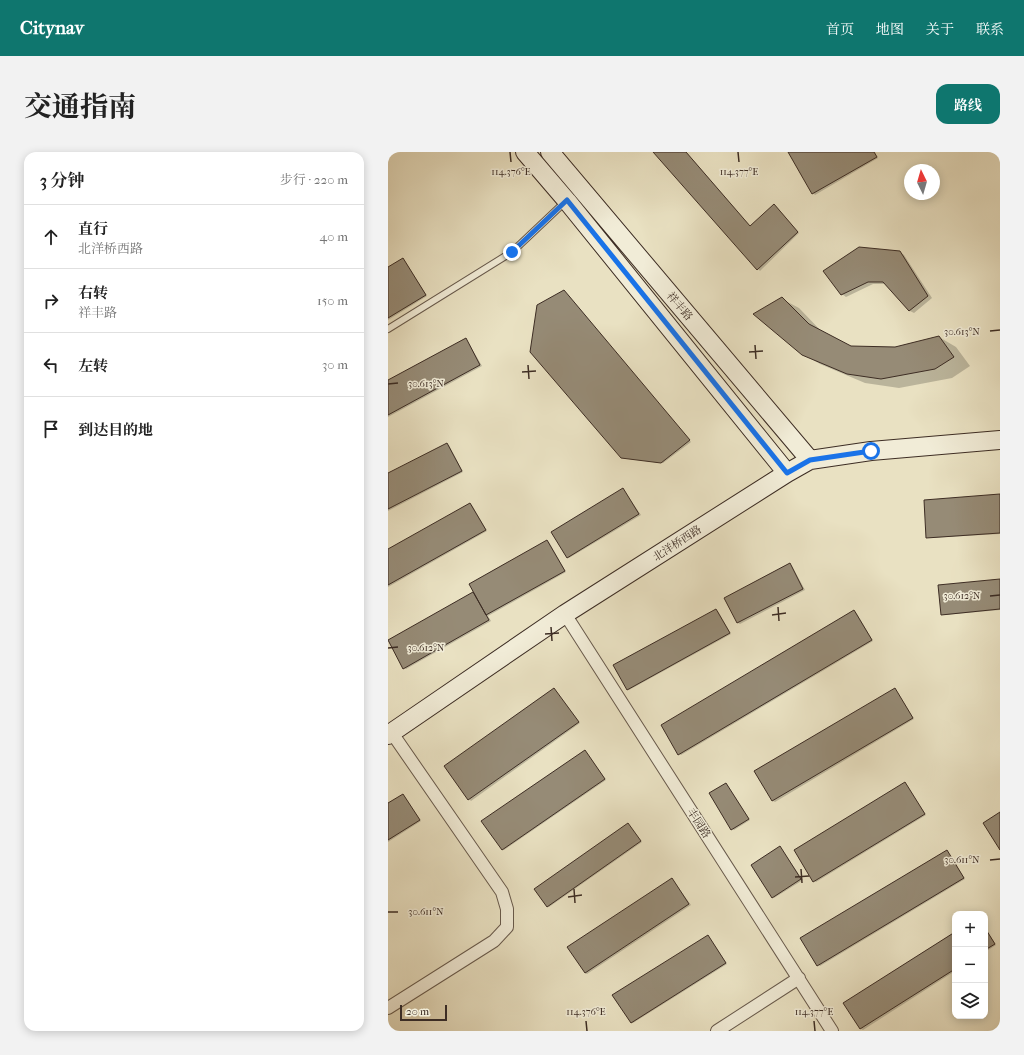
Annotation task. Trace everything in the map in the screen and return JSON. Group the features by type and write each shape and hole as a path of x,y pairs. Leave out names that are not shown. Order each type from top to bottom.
{"main road":[{"name":"祥丰路","path":"526,152 567,200 787,473"},
{"name":"祥丰路","path":"550,152 810,460"},
{"name":"北洋桥西路","path":"390,734 565,614 787,473 810,460 871,451 1000,440"}],"street":[{"name":"丰园路","path":"565,614 832,1031"},
{"path":"388,1008 494,941 507,927 507,909 502,892 390,734"},
{"path":"718,1031 799,978"}],"lane":[{"path":"388,329 512,252 567,200"}],"building":[{"path":"653,152 686,152 750,226 774,204 798,232 757,270"},
{"path":"788,152 874,152 877,157 812,194"},
{"path":"859,247 900,251 928,296 909,311 883,282 868,282 841,295 823,271"},
{"path":"403,258 426,295 388,318 388,267"},
{"path":"564,290 690,440 661,463 621,458 530,352 537,305"},
{"path":"782,297 809,324 851,346 895,347 939,336 954,357 935,369 881,379 847,374 802,355 753,314"},
{"path":"466,338 480,365 388,415 388,380"},
{"path":"447,443 462,471 388,509 388,473"},
{"path":"623,488 639,514 567,558 551,532"},
{"path":"1000,494 1000,533 926,538 924,500"},
{"path":"470,503 486,530 388,585 388,549"},
{"path":"547,540 565,571 486,615 469,584"},
{"path":"790,563 803,589 737,623 724,598"},
{"path":"1000,579 1000,609 941,615 938,585"},
{"path":"473,592 489,620 403,669 388,640"},
{"path":"716,609 730,633 627,690 613,665"},
{"path":"854,610 872,640 678,755 661,725"},
{"path":"554,688 579,722 468,800 444,766"},
{"path":"895,688 913,718 772,801 754,771"},
{"path":"585,750 605,779 502,850 481,821"},
{"path":"905,782 925,814 813,882 794,850"},
{"path":"726,783 749,819 731,830 709,793"},
{"path":"403,794 420,820 388,840 388,803"},
{"path":"1000,812 1000,850 983,823"},
{"path":"628,823 641,841 547,907 534,889"},
{"path":"780,846 801,879 772,898 751,865"},
{"path":"947,850 964,878 817,966 800,938"},
{"path":"672,878 689,904 585,973 567,947"},
{"path":"988,933 995,944 988,948"},
{"path":"952,934 952,971 860,1029 843,1003"},
{"path":"708,935 726,963 631,1023 612,995"}],"route":[{"path":"512,252 567,200 787,473 810,460 871,451"}]}
